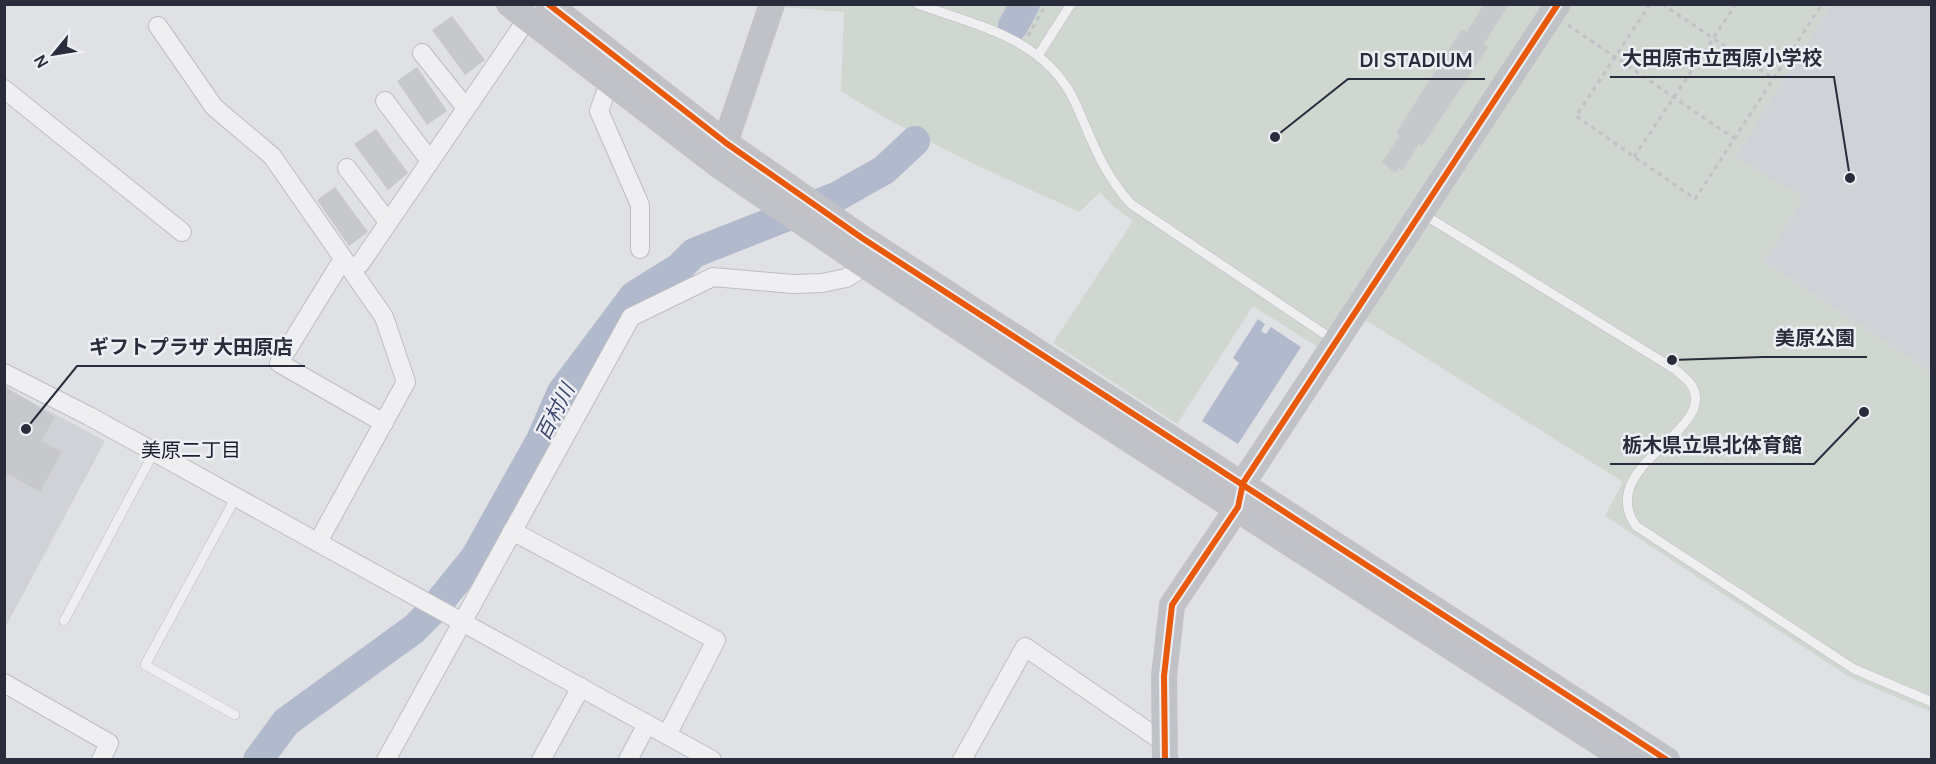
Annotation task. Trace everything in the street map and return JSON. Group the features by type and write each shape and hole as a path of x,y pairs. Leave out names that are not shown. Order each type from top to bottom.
{"street":[{"path":"722,154 772,4"},
{"path":"528,9 609,83 722,154"},
{"path":"528,9 722,154 823,224 1100,393 1240,495 1626,759"},
{"path":"384,423 279,363 351,261 388,222 466,108 528,9"},
{"path":"1165,751 1164,676 1172,605 1419,212 1554,9"},
{"path":"158,26 214,107 272,156 351,261 384,317 406,382 318,542"},
{"path":"422,52 466,108"},
{"path":"609,83 599,111 640,205 640,249"},
{"path":"4,89 182,232"},
{"path":"385,101 430,161"},
{"path":"347,168 388,222"},
{"path":"823,224 866,266 1094,417 1240,495 1667,759"},
{"path":"386,759 455,618 512,531 632,317 713,277 793,285 822,283 846,278 866,266"},
{"path":"4,373 154,452 712,759"},
{"path":"512,531 716,640 667,735"},
{"path":"963,759 1025,647 1165,751"},
{"path":"4,683 109,743 101,759"},
{"path":"541,759 581,687"},
{"path":"628,759 647,724"}],"lane":[{"path":"918,4 1021,44 1039,54 1059,74 1073,99 1098,160 1115,186 1131,204 1337,342"},
{"path":"947,15 953,4"},
{"path":"1039,54 1071,4"},
{"path":"1419,212 1676,370 1693,387 1695,401 1691,416 1644,465 1632,482 1626,503 1629,516 1636,526 1854,669 1932,702"},
{"path":"64,621 154,452"},
{"path":"236,497 145,665 236,715"}],"path":[{"path":"1021,44 1035,27 1046,4"},
{"path":"1650,4 1576,116 1695,199 1822,4"},
{"path":"1662,4 1774,79"},
{"path":"1634,157 1736,4"},
{"path":"1554,9 1614,57 1735,139"}],"shaded area":[{"path":"785,4 1831,5 1735,157 1804,198 1764,261 1931,372 1931,712 1849,677 1605,516 1623,482 1345,307 1321,349 1253,306 1177,424 1053,343 1133,221 1114,207 1100,192 1080,212 989,171 869,109 841,91 844,12 784,7"},
{"path":"1831,5 1931,5 1931,372 1764,261 1735,157"},
{"path":"4,387 105,441 6,626 4,625"}],"water":[{"path":"1258,319 1265,324 1261,331 1266,334 1271,327 1301,347 1238,444 1202,421 1239,363 1233,358"}],"building":[{"path":"1484,4 1509,4 1484,44 1488,47 1422,146 1419,144 1402,171 1399,168 1395,173 1382,162 1400,135 1396,133 1462,29 1467,32"},
{"path":"452,16 485,60 465,75 432,30"},
{"path":"417,67 447,111 427,125 397,81"},
{"path":"376,129 408,173 388,190 354,144"},
{"path":"335,187 368,232 349,246 317,200"},
{"path":"4,386 55,417 41,441 62,452 40,492 4,472"}],"waterway":[{"name":"百村川","path":"1013,26 1025,4"},
{"name":"百村川","path":"258,760 286,722 414,629 432,611 475,558 541,440 562,392 634,296 679,268 694,253 836,197 884,170 915,141"}],"cycle path":[{"path":"548,4 726,143 862,238 1667,760"},
{"path":"1165,760 1164,676 1172,605 1238,507 1243,483 1558,4"}],"place":[{"name":"DI STADIUM","path":"1275,137"},
{"name":"大田原市立西原小学校","path":"1850,178"},
{"name":"美原公園","path":"1672,360"},
{"name":"栃木県立県北体育館","path":"1864,412"},
{"name":"ギフトプラザ 大田原店","path":"26,429"}],"district":[{"name":"美原二丁目","path":"191,450"}]}
